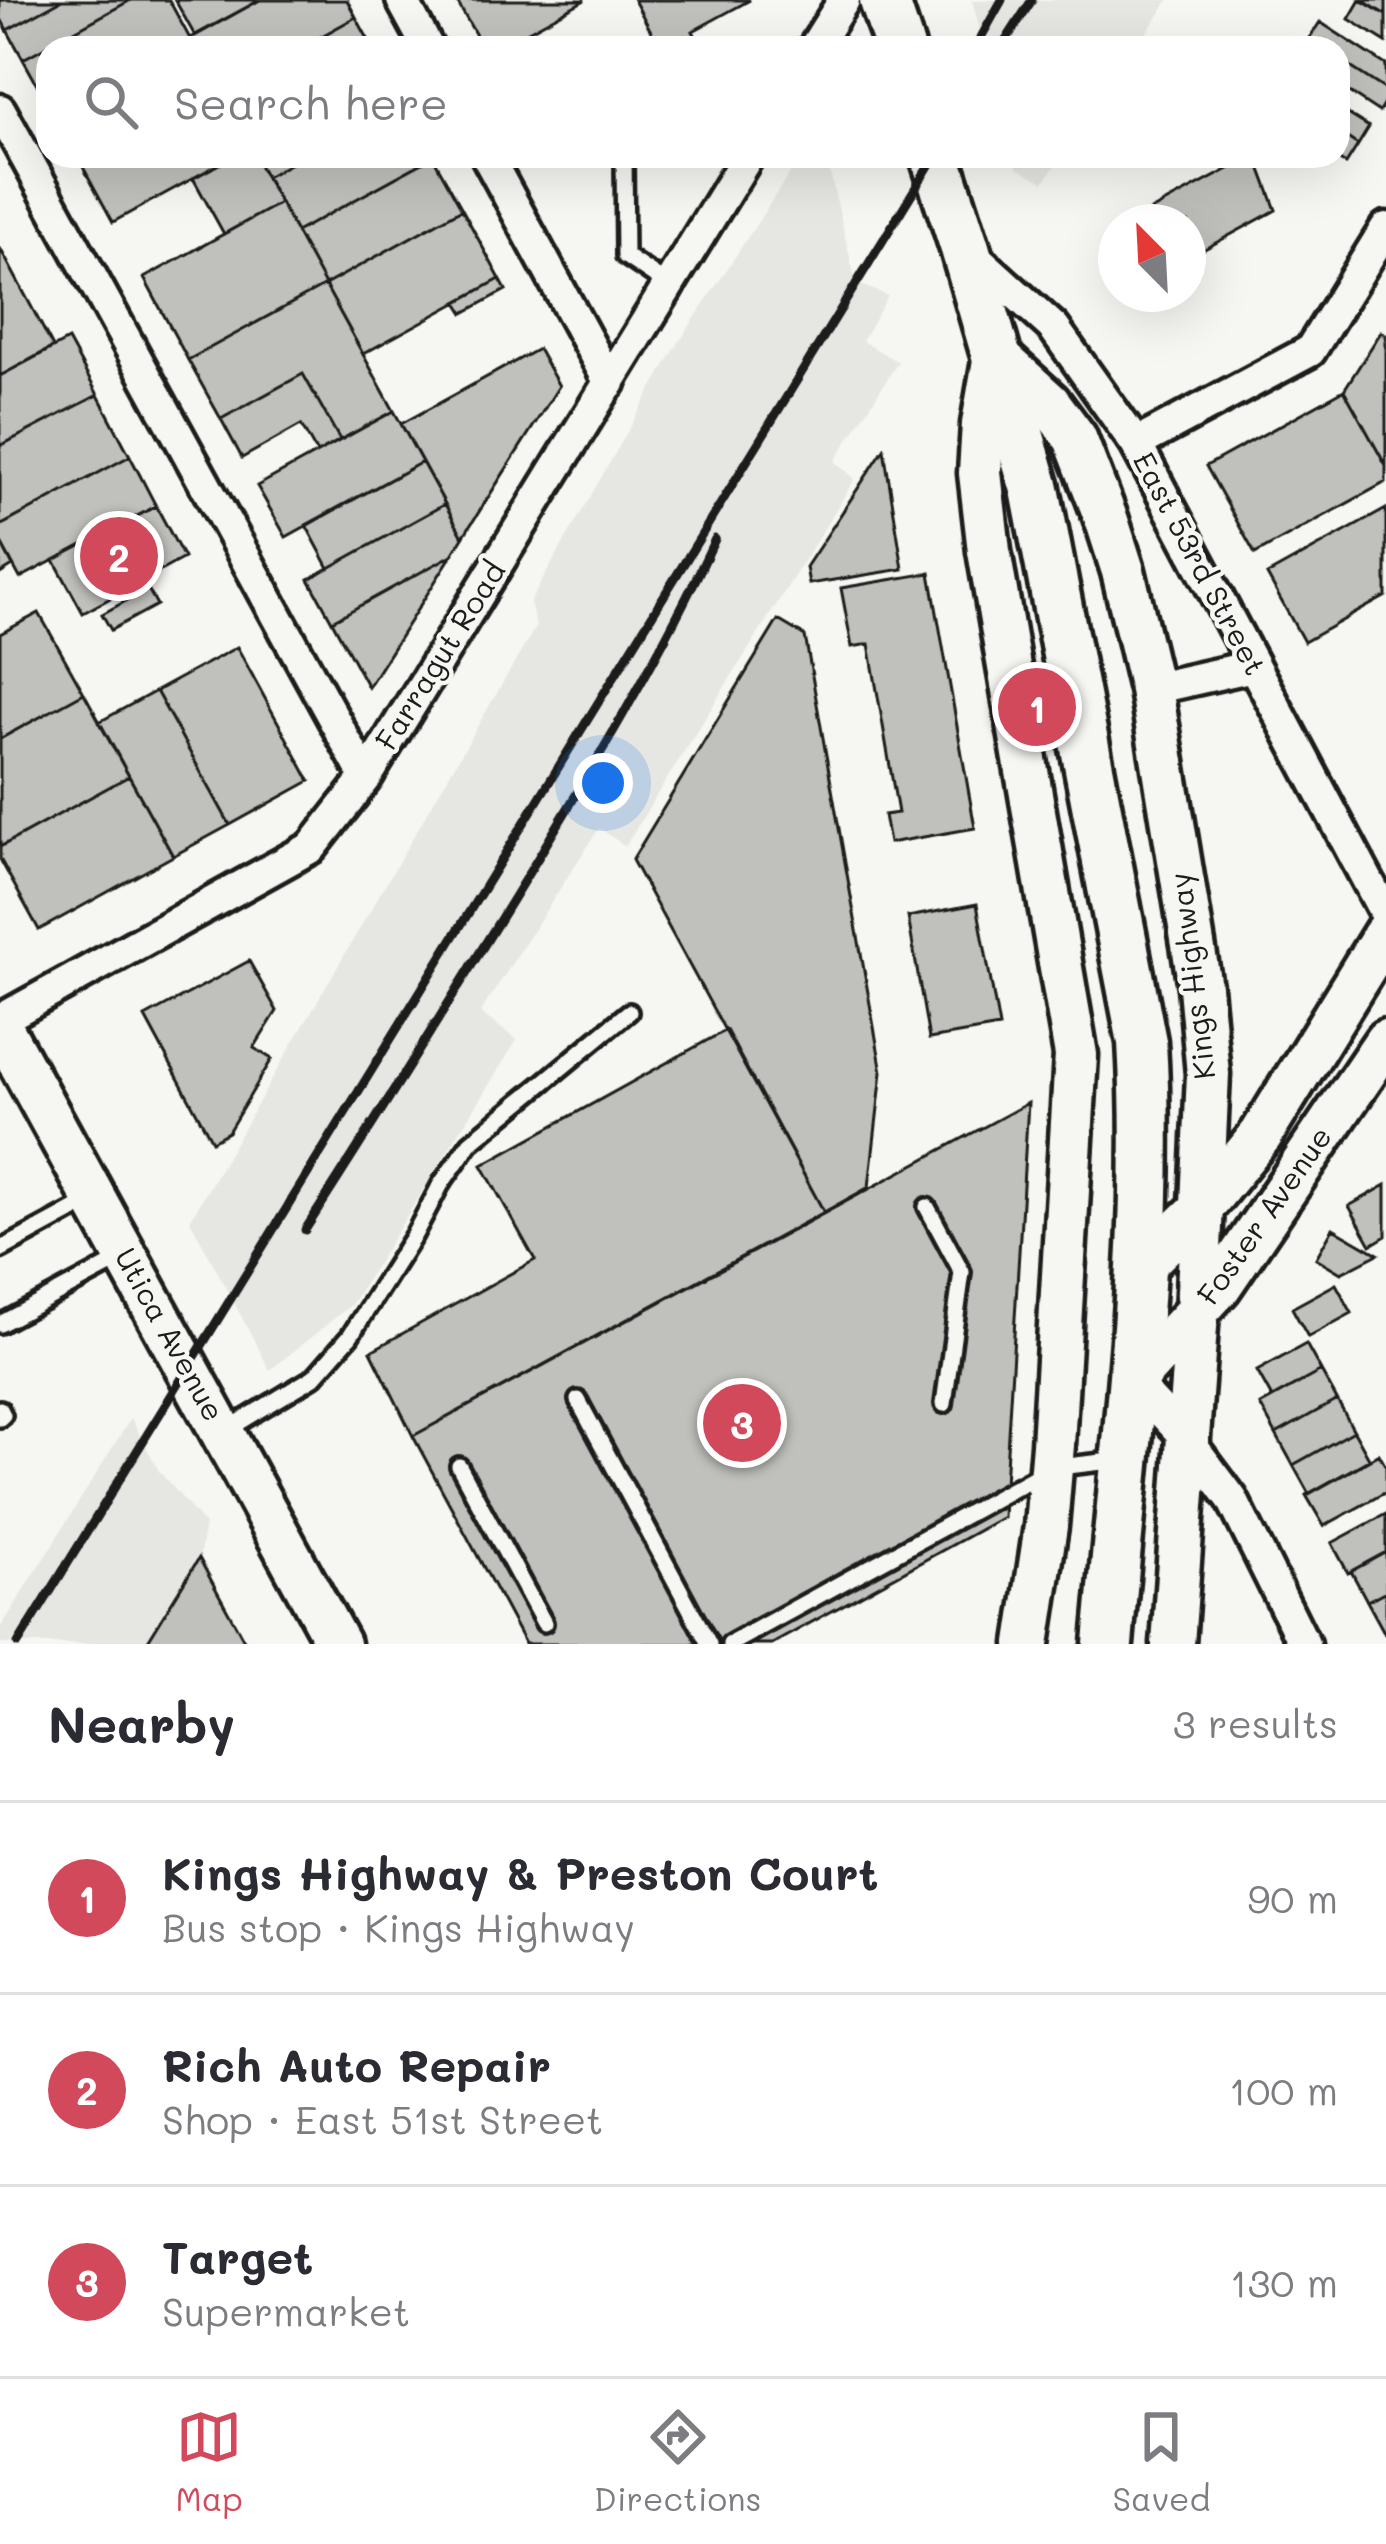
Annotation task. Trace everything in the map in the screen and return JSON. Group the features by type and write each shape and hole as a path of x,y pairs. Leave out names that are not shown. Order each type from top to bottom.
{"main road":[{"path":"884,0 896,36"},
{"name":"Kings Highway","path":"939,168 1035,489 1142,1042 1146,1107 1142,1266 1108,1644"}],"street":[{"path":"402,0 422,36"},
{"path":"822,36 844,0"},
{"path":"0,110 365,778"},
{"path":"494,168 610,383"},
{"name":"Farragut Road","path":"0,1023 312,847 365,778 741,168"},
{"path":"1136,444 1310,351 1386,228"},
{"name":"East 53rd Street","path":"965,248 1054,328 1136,444 1386,915"},
{"name":"Kings Highway","path":"995,353 1049,403 1075,438 1123,572 1151,689 1200,987 1208,1074 1197,1313 1173,1644"},
{"name":"Kings Highway","path":"995,353 982,440 984,512 1076,1055 1051,1468 1028,1644"},
{"path":"1151,689 1253,666"},
{"name":"Foster Avenue","path":"1142,1266 1201,1209 1261,1135 1386,932"},
{"name":"Utica Avenue","path":"0,1023 338,1644"},
{"name":"Foster Avenue","path":"1133,1381 1220,1286 1386,1041"},
{"path":"1133,1381 1187,1439 1232,1499 1304,1644"}],"lane":[{"path":"624,168 625,256 668,285"},
{"path":"222,1432 314,1377 350,1336 470,1143 628,1012"},
{"path":"0,1250 95,1199"},
{"path":"927,1208 962,1272 944,1404"},
{"path":"0,1324 126,1257"},
{"path":"578,1400 709,1644"},
{"path":"0,1408 0,1418"},
{"path":"730,1644 1051,1468 1125,1460"},
{"path":"459,1466 544,1622"}],"shaded area":[{"path":"972,0 1169,0 1144,36 982,36"},
{"path":"793,168 829,168 856,283 888,296 862,341 898,362 835,461 855,479 625,846 599,828 480,1013 517,1040 351,1305 270,1370 190,1220 536,626 530,602 676,347"},
{"path":"1017,168 1054,168 1044,182"},
{"path":"131,1418 159,1471 205,1525 199,1558 146,1644 0,1644 0,1629"}],"building":[{"path":"0,0 62,0 7,30 0,17"},
{"path":"62,0 131,0 65,36 36,36 36,52 23,59 7,30"},
{"path":"131,0 169,0 188,36 65,36"},
{"path":"175,0 260,0 195,36"},
{"path":"260,0 347,0 356,17 322,36 194,36"},
{"path":"456,0 585,0 519,36 476,36"},
{"path":"634,0 750,0 693,31 696,36 654,36"},
{"path":"1360,0 1386,15 1386,42 1349,19"},
{"path":"1362,0 1386,0 1386,15"},
{"path":"356,17 366,36 322,36"},
{"path":"1320,22 1341,36 1311,36"},
{"path":"1350,42 1386,65 1386,90 1350,67"},
{"path":"36,52 36,82 23,59"},
{"path":"1350,67 1386,90 1379,112 1350,93"},
{"path":"1350,115 1369,127 1358,145 1350,140"},
{"path":"84,168 212,168 113,222"},
{"path":"212,168 261,168 280,203 224,234 193,178"},
{"path":"261,168 282,168 266,177"},
{"path":"282,168 413,168 296,232 266,177"},
{"path":"413,168 439,168 462,209 325,285 296,232"},
{"path":"1231,168 1260,168 1276,210 1206,248 1206,204 1164,204"},
{"path":"280,203 325,285 188,360 144,278"},
{"path":"462,209 500,279 363,354 325,285"},
{"path":"0,248 53,347 0,376"},
{"path":"500,279 506,290 464,313 457,302"},
{"path":"325,285 394,411 340,440 303,374 221,419 188,360"},
{"path":"1381,332 1386,335 1386,466 1344,390"},
{"path":"68,340 98,395 0,446 0,376"},
{"path":"538,349 559,386 463,537 401,424"},
{"path":"303,374 340,440 317,453 301,425 242,458 221,419"},
{"path":"1344,390 1386,466 1386,482 1255,554 1206,466"},
{"path":"98,395 130,456 0,526 0,446"},
{"path":"394,411 422,462 286,537 257,486"},
{"path":"884,449 903,569 809,584 806,567"},
{"path":"130,456 156,506 20,578 0,541 0,526"},
{"path":"422,462 445,504 329,568 306,525"},
{"path":"445,504 463,537 452,555 332,621 309,579"},
{"path":"156,506 184,558 83,613 54,560"},
{"path":"1386,509 1386,596 1304,642 1267,575"},
{"path":"0,541 13,566 0,574"},
{"path":"452,555 368,687 332,621"},
{"path":"930,573 975,828 889,843 884,815 898,813 869,644 852,647 841,588"},
{"path":"148,589 157,605 111,630 102,614"},
{"path":"39,613 84,693 0,739 0,634"},
{"path":"778,620 805,636 882,1072 869,1187 824,1212 632,860"},
{"path":"237,647 310,781 230,825 156,691"},
{"path":"156,691 230,825 173,856 99,722"},
{"path":"84,693 129,776 0,847 0,739"},
{"path":"129,776 173,856 39,930 0,859 0,847"},
{"path":"977,904 999,1027 929,1039 908,917"},
{"path":"249,961 277,1011 254,1048 272,1059 228,1132 212,1141 145,1017"},
{"path":"726,1030 824,1212 413,1436 371,1351 535,1260 482,1165"},
{"path":"1028,1103 1003,1517 772,1644 525,1644 413,1436"},
{"path":"1386,1185 1386,1236 1371,1245 1349,1206"},
{"path":"1333,1228 1378,1254 1341,1273 1316,1258"},
{"path":"1336,1284 1352,1313 1308,1337 1292,1308"},
{"path":"1306,1344 1321,1371 1272,1398 1257,1371"},
{"path":"1321,1371 1337,1400 1276,1434 1260,1405"},
{"path":"1337,1400 1354,1431 1293,1465 1276,1434"},
{"path":"1354,1431 1370,1460 1309,1494 1293,1465"},
{"path":"1379,1454 1386,1467 1386,1492 1324,1526 1306,1495"},
{"path":"1386,1514 1386,1552 1348,1573 1332,1543"},
{"path":"1386,1552 1386,1591 1367,1601 1351,1571"},
{"path":"199,1558 246,1644 146,1644"},
{"path":"1386,1591 1386,1634 1385,1634 1367,1601"}],"railway":[{"path":"982,36 1002,0"},
{"path":"1009,36 1032,0"},
{"path":"18,1644 928,168"},
{"path":"305,1230 581,786 715,539"}],"place":[{"name":"Rich Auto Repair","path":"119,556"},
{"name":"Kings Highway & Preston Court","path":"1037,707"},
{"name":"Target","path":"742,1423"}]}
